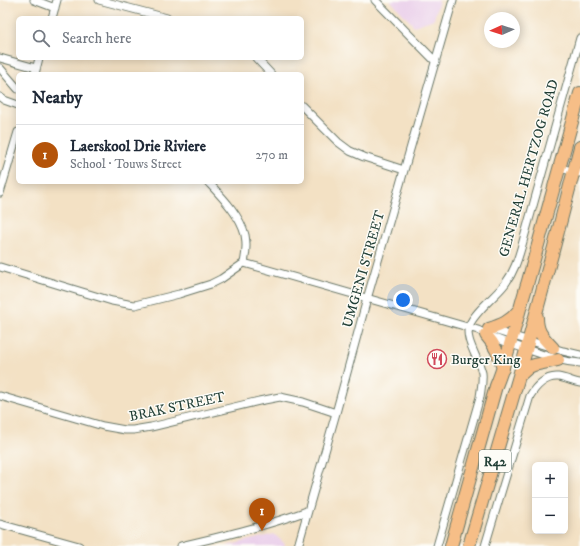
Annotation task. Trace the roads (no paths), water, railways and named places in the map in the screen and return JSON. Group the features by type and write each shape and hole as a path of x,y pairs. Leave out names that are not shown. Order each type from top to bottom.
{"main road":[{"name":"GENERAL HERTZOG ROAD","path":"451,546 496,386 512,340 519,309 580,93"},
{"name":"R42","path":"469,546 519,376 554,247 576,177 580,149"},
{"path":"503,369 500,357 495,347 484,331 503,324 513,318 519,309"},
{"path":"536,310 539,331 544,339 553,348"},
{"path":"519,376 534,365 558,360"}],"street":[{"path":"34,0 56,4 53,16"},
{"path":"99,0 159,16"},
{"path":"375,0 436,62"},
{"name":"UMGENI STREET","path":"298,546 453,0"},
{"name":"GENERAL HERTZOG ROAD","path":"469,328 479,312 504,284 516,266 580,38"},
{"path":"0,58 35,71 39,60"},
{"path":"258,60 269,72"},
{"path":"0,68 16,87"},
{"path":"0,97 16,104"},
{"path":"304,108 338,142 350,151 404,170"},
{"path":"0,193 16,139"},
{"path":"560,168 576,177"},
{"path":"0,267 112,301 135,305 211,284 244,263 246,247 243,229 231,208 210,184"},
{"path":"244,263 469,328 484,331 527,345 558,360 571,363 580,363"},
{"path":"437,546 482,386 481,368 470,342 468,334 469,328"},
{"path":"527,345 553,348 580,355"},
{"path":"485,546 530,396 540,384 551,378 558,377 580,383"},
{"name":"BRAK STREET","path":"0,396 103,426 125,430 151,427 280,397 303,402 336,413"},
{"path":"181,546 254,528 308,511"},
{"path":"0,524 79,546"}],"place":[{"name":"Burger King","path":"437,359"},
{"name":"Laerskool Drie Riviere","path":"262,531"}]}
